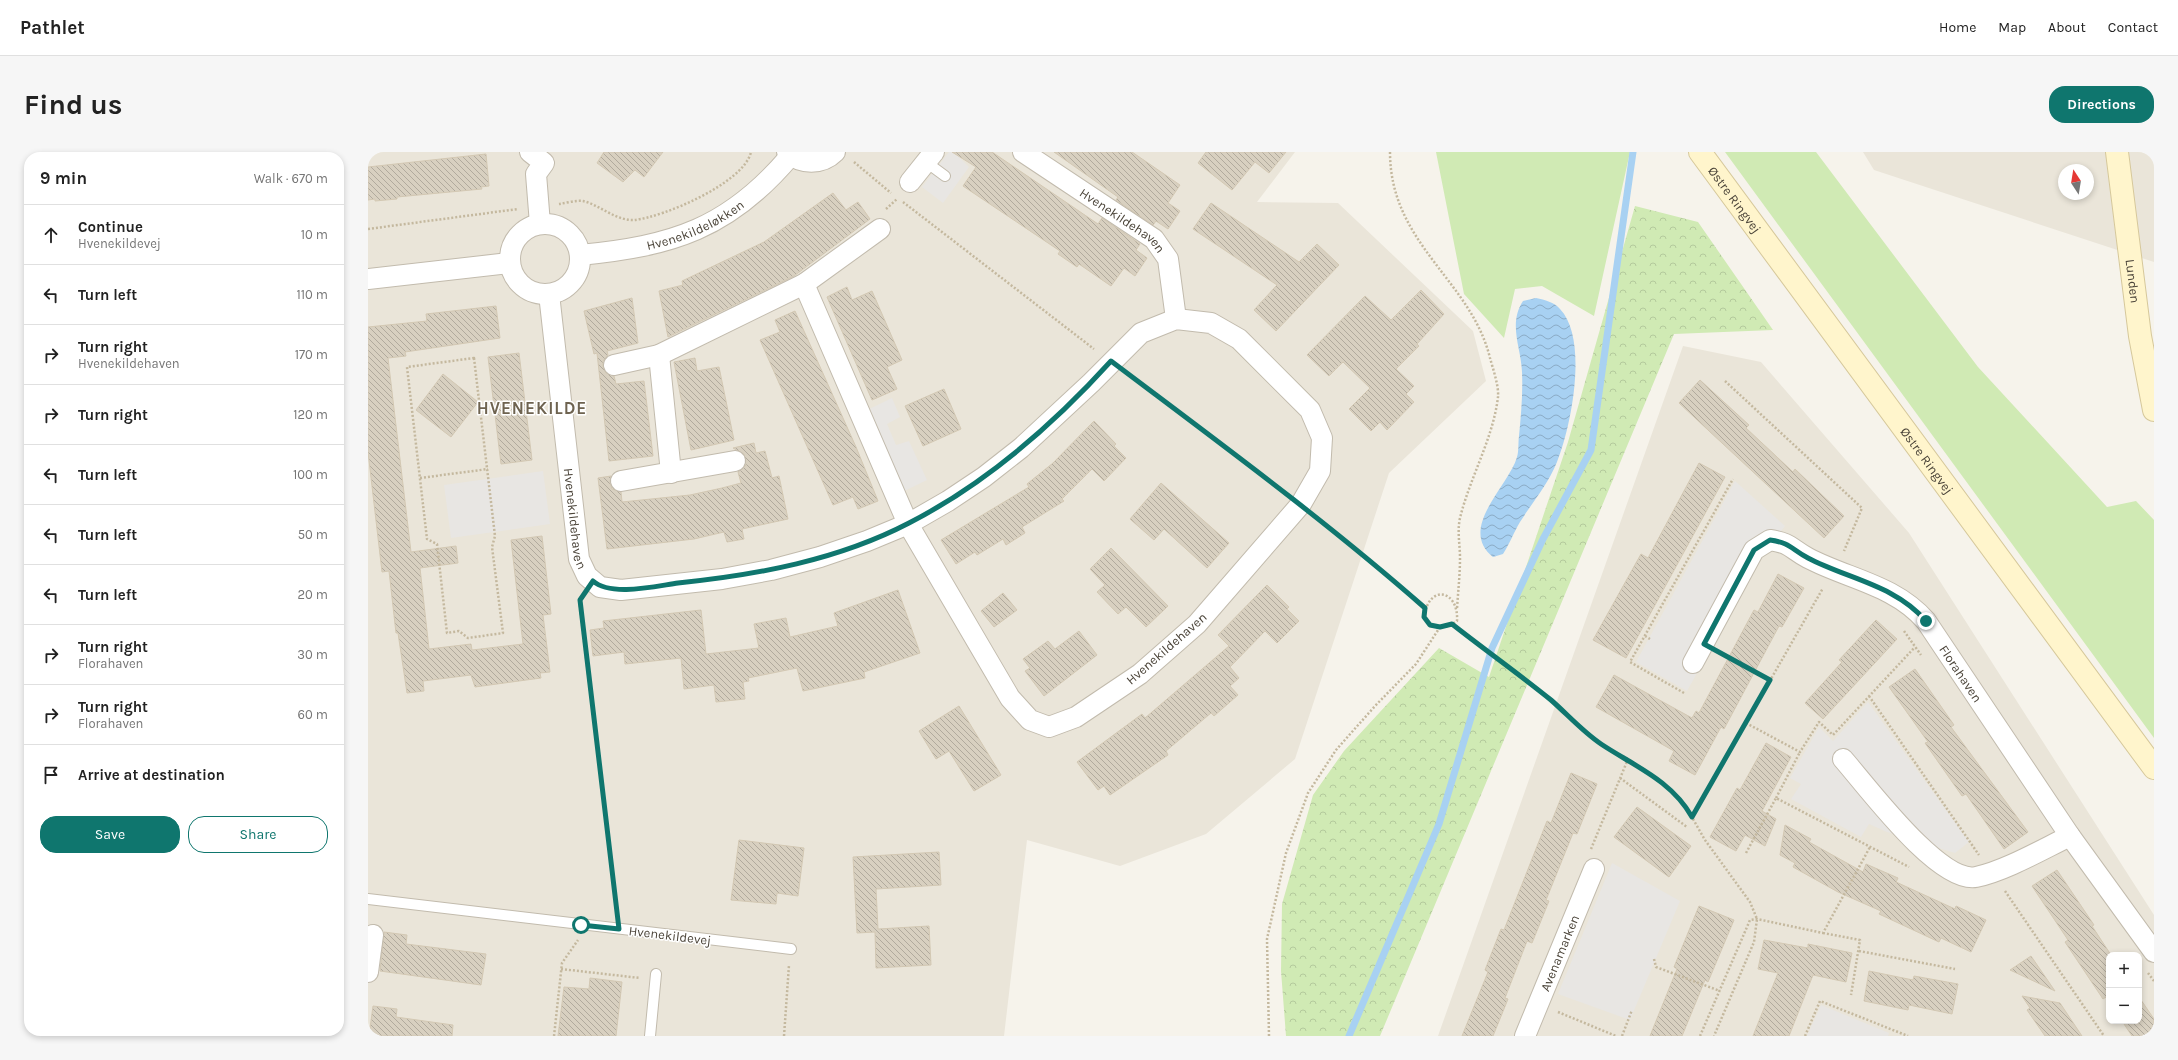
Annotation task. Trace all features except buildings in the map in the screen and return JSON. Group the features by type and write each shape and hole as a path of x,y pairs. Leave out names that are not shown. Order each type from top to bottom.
{"main road":[{"name":"Østre Ringvej","path":"1700,152 2154,768"},
{"name":"Lunden","path":"2117,152 2140,336 2154,410"}],"street":[{"path":"530,152 544,163 536,174 540,215 551,225 562,228 571,235 577,244 580,255 579,266 572,280 560,291 549,294 538,294 523,286 512,274 509,263 512,247 521,233 540,215"},
{"path":"789,154 800,160 810,162 821,161 835,152"},
{"name":"Hvenekildehaven","path":"1023,152 1154,239 1168,259 1176,319"},
{"name":"Hvenekildeløkken","path":"580,255 613,252 662,242 702,229 739,206 773,177 789,154"},
{"path":"910,182 930,157"},
{"path":"614,365 659,355 804,284 880,229"},
{"path":"368,279 509,263"},
{"name":"Hvenekildehaven","path":"549,294 580,559 588,576 600,587 621,590 722,578 764,571 820,557 867,541 908,524 948,501 1021,448 1091,383 1111,361 1141,333 1176,319 1211,323 1239,339 1310,410 1322,438 1320,470 1301,504 1197,624 1140,674 1076,717 1049,727 1030,720 1010,698 908,524 804,284"},
{"path":"659,355 671,473"},
{"path":"621,481 735,461"},
{"name":"Florahaven","path":"1693,663 1754,550 1770,540 1785,542 1808,558 1901,598 1918,612 2070,836 2154,952"},
{"path":"1844,758 1910,838 1951,872 1974,877 1997,870 2070,836"},
{"name":"Avenamarken","path":"1525,1036 1594,869"},
{"path":"368,972 373,935"}],"lane":[{"path":"930,157 945,176"},
{"name":"Hvenekildevej","path":"368,898 791,949"},
{"path":"650,1036 656,977"}],"path":[{"path":"368,229 540,215 582,201 616,216 633,220 671,210 720,187 749,160 751,152"},
{"path":"1390,152 1394,190 1405,219 1420,244 1475,320 1490,356 1498,396 1485,448 1460,517 1458,532 1460,556 1458,610 1457,621 1440,627 1430,625 1424,617 1428,600 1436,595 1445,595 1453,600 1458,610"},
{"path":"853,161 897,198 1301,504 1371,560 1425,608"},
{"path":"880,229 877,218 897,198 910,182"},
{"path":"474,358 488,469 495,536 492,547 503,633 468,638 459,631 447,634 437,544 427,539 420,478 407,367 474,358"},
{"path":"1725,381 1862,508 1836,570"},
{"path":"420,478 488,469"},
{"path":"1684,693 1630,662 1675,586 1702,533 1733,479"},
{"path":"1702,533 1706,536"},
{"path":"593,581 580,600 619,929"},
{"path":"1692,817 1825,586"},
{"path":"1452,624 1503,662 1550,700 1600,744 1628,759 1669,788 1685,805 1705,840 1750,902 1757,919 1754,942 1714,1036"},
{"path":"1269,1036 1267,939 1286,853 1308,793 1336,750 1375,706 1416,664 1440,627"},
{"path":"1903,630 1924,660"},
{"path":"1645,636 1650,639"},
{"path":"1704,644 1770,680"},
{"path":"1746,853 1800,752 1819,722 1833,735 1915,647"},
{"path":"1869,696 1980,856"},
{"path":"1746,723 1800,752"},
{"path":"1594,869 1590,852 1628,759"},
{"path":"1620,778 1687,827"},
{"path":"1776,798 1912,868"},
{"path":"1823,933 1870,847"},
{"path":"2002,886 2104,1036"},
{"path":"1700,1036 1750,920 1757,919 1860,940 1851,995"},
{"path":"554,1036 562,963 587,925"},
{"path":"784,1036 791,949"},
{"path":"1859,951 1955,969"},
{"path":"1654,959 1656,967 1720,991"},
{"path":"561,969 656,977"},
{"path":"1805,1036 1820,1001 1908,1036"},
{"path":"1622,1036 1632,1010"},
{"path":"1555,1011 1616,1036"}],"shaded area":[{"path":"368,152 1295,152 1257,202 1338,203 1473,331 1486,381 1389,473 1295,759 1206,834 1120,866 1027,840 1004,1036 368,1036"},
{"path":"949,152 956,152 969,167 943,203 922,187"},
{"path":"1863,152 2154,152 2154,262 1874,170"},
{"path":"1683,346 1761,362 1909,533 2154,915 2154,1036 1438,1036"},
{"path":"892,398 900,417 887,424 896,445 909,441 927,480 894,496 859,414"},
{"path":"543,471 550,524 451,538 444,485"},
{"path":"1735,481 1785,526 1765,551 1687,691 1636,662"},
{"path":"1868,702 1969,842 1955,853 1887,832 1869,824 1861,837 1791,799 1801,784 1790,778 1819,727 1833,741"},
{"path":"1612,863 1680,901 1630,1020 1558,994"},
{"path":"1821,1005 1889,1033 1888,1036 1807,1036"}],"green space":[{"path":"1436,152 1630,152 1594,316 1542,286 1515,289 1504,338 1464,294"},
{"path":"1725,152 1816,152 1978,367 2107,507 2136,501 2154,520 2154,738"},
{"path":"1635,206 1698,222 1773,330 1674,334 1380,1036 1286,1036 1281,971 1282,904 1313,795 1344,751 1439,648 1489,677 1568,442"}],"water":[{"path":"1536,298 1549,302 1558,307 1569,323 1574,341 1575,362 1575,384 1572,407 1562,447 1553,471 1545,486 1520,522 1503,554 1493,557 1483,546 1480,533 1488,507 1512,468 1518,455 1522,404 1522,380 1521,363 1516,336 1516,318 1523,301"}],"waterway":[{"path":"1349,1036 1439,824 1492,648 1543,539 1591,450 1633,152"}],"district":[{"name":"HVENEKILDE","path":"532,408"}],"route":[{"path":"581,925 619,929 580,600 593,581 600,587 621,590 722,578 771,570 820,557 867,541 908,524 948,501 984,477 1021,448 1091,383 1111,361 1301,504 1371,560 1425,608 1424,617 1430,625 1440,627 1449,626 1452,624 1550,700 1600,744 1628,759 1669,788 1685,805 1692,817 1770,680 1704,644 1754,550 1770,540 1785,542 1808,558 1901,598 1915,608 1926,621"}]}
